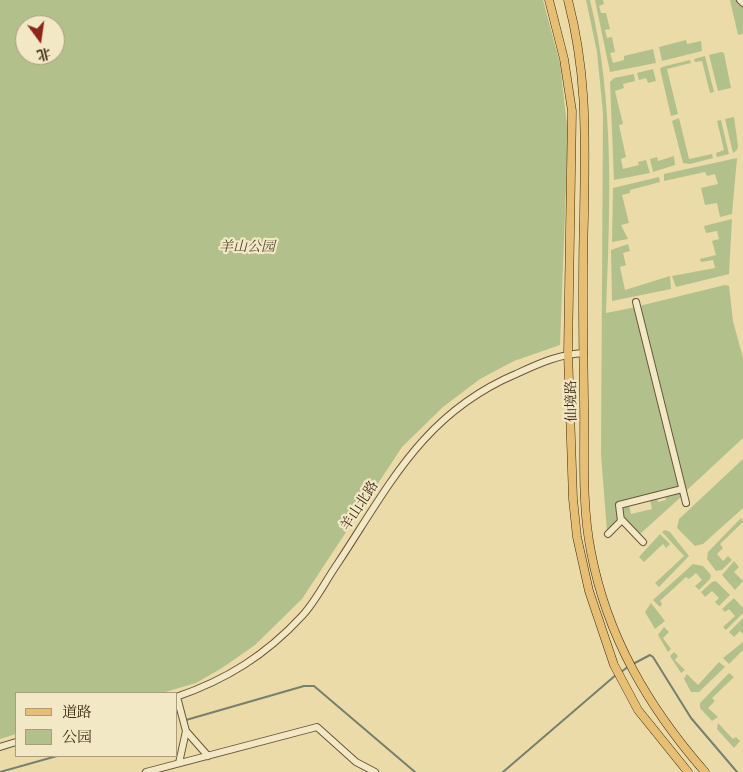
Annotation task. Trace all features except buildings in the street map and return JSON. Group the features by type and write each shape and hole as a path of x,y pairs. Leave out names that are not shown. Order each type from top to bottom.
{"main road":[{"name":"仙境路","path":"550,0 564,59 572,111 568,353 572,480 577,537 589,591 614,665 638,710 688,772"},
{"name":"仙境路","path":"568,0 581,54 585,106 585,494 591,553 601,592 626,659 660,716 705,772"}],"street":[{"path":"740,0 743,3"},
{"path":"636,302 686,503"},
{"name":"羊山北路","path":"178,697 220,680 246,664 278,640 304,614 403,464 442,419 492,384 568,353 584,353"},
{"path":"643,542 621,521 618,516 619,505 682,489"},
{"path":"608,534 621,521"},
{"path":"178,701 186,730 208,756"},
{"path":"146,772 317,727 356,762 375,772"},
{"path":"179,763 186,730"},
{"path":"0,747 15,742"}],"green space":[{"name":"羊山公园","path":"0,0 543,0 560,64 568,134 560,345 514,361 480,379 443,407 402,447 302,599 255,645 222,668 196,683 165,692 15,692 15,734 0,739"},
{"path":"586,0 590,0 598,38 607,116 609,235 606,313 636,307 680,487 616,504 619,521 607,532 601,454 603,113 597,52"},
{"path":"595,0 603,0 604,4 599,6 601,13 606,13 610,29 605,30 607,38 612,37 615,52 610,53 613,63 624,60 624,56 653,49 656,63 610,72"},
{"path":"730,0 743,0 743,34 738,35"},
{"path":"686,40 687,44 701,41 702,51 662,61 659,47"},
{"path":"724,53 731,88 718,91 709,55"},
{"path":"705,56 714,92 710,93 702,61 695,62 694,59"},
{"path":"690,60 691,63 667,69 678,114 671,116 660,69"},
{"path":"653,69 656,81 648,83 646,78 639,80 637,73"},
{"path":"634,74 635,81 623,84 624,88 615,91 623,124 619,125 626,157 621,159 623,169 639,165 638,162 646,160 650,173 614,180 610,82 614,78"},
{"path":"734,117 738,146 737,150 733,153 725,119"},
{"path":"679,118 689,159 712,154 713,158 690,164 683,163 672,121"},
{"path":"721,120 729,154 717,157 716,153 724,150 717,121"},
{"path":"674,156 675,165 653,172 650,159 657,157 658,161"},
{"path":"737,158 732,214 720,217 717,203 705,205 701,188 718,184 715,174 707,176 705,172 664,181 664,174"},
{"path":"659,177 660,182 630,190 630,193 622,195 629,223 621,225 628,239 612,242 613,188"},
{"path":"732,219 729,274 676,287 672,276 715,268 713,260 701,262 700,259 716,255 712,241 719,239 717,231 706,233 704,226"},
{"path":"628,244 630,251 623,253 626,265 620,267 625,290 670,276 671,289 612,301 611,250"},
{"path":"725,285 729,286 733,321 743,358 743,438 686,491 639,306"},
{"path":"743,459 743,508 703,544 695,546 677,528 679,519"},
{"path":"681,492 681,497 640,534 623,518 620,507 629,505 631,514 652,509 650,500 657,498 658,502 666,500 665,495"},
{"path":"741,518 743,522 720,544 723,548 717,554 723,561 728,556 732,560 722,570 716,571 707,559 708,552"},
{"path":"665,530 670,532 689,556 659,587 655,583 684,556 662,532"},
{"path":"660,534 670,544 666,548 663,544 644,562 639,557"},
{"path":"734,561 739,567 734,572 743,581 735,590 722,575"},
{"path":"693,564 703,566 711,575 710,579 699,590 695,586 702,580 696,573 689,579 686,577 660,601 662,604 660,607 653,600"},
{"path":"716,581 730,595 719,606 715,602 719,598 712,591 705,597 701,592 712,582"},
{"path":"734,598 743,608 743,613 726,630 723,627 735,616 729,609 725,612 722,609"},
{"path":"651,603 665,621 655,629 645,612"},
{"path":"743,618 743,634 740,631 734,637 729,632"},
{"path":"664,627 669,632 663,638 671,649 668,652 658,635"},
{"path":"743,642 743,650 729,664 723,658"},
{"path":"674,652 678,656 675,660 685,670 681,673 670,656"},
{"path":"719,662 725,667 699,692 691,692 684,679 687,674 698,685"},
{"path":"729,673 734,677 712,698 715,701 708,708 718,717 712,721 700,708 700,703"},
{"path":"718,723 733,739 736,737 740,741 734,748 717,729"}],"waterway":[{"path":"633,664 650,655 653,657 691,718 737,772"},
{"path":"621,672 629,666"},
{"path":"503,772 617,674"},
{"path":"186,720 304,686 314,686 415,772"},
{"path":"0,772 53,757"}]}
